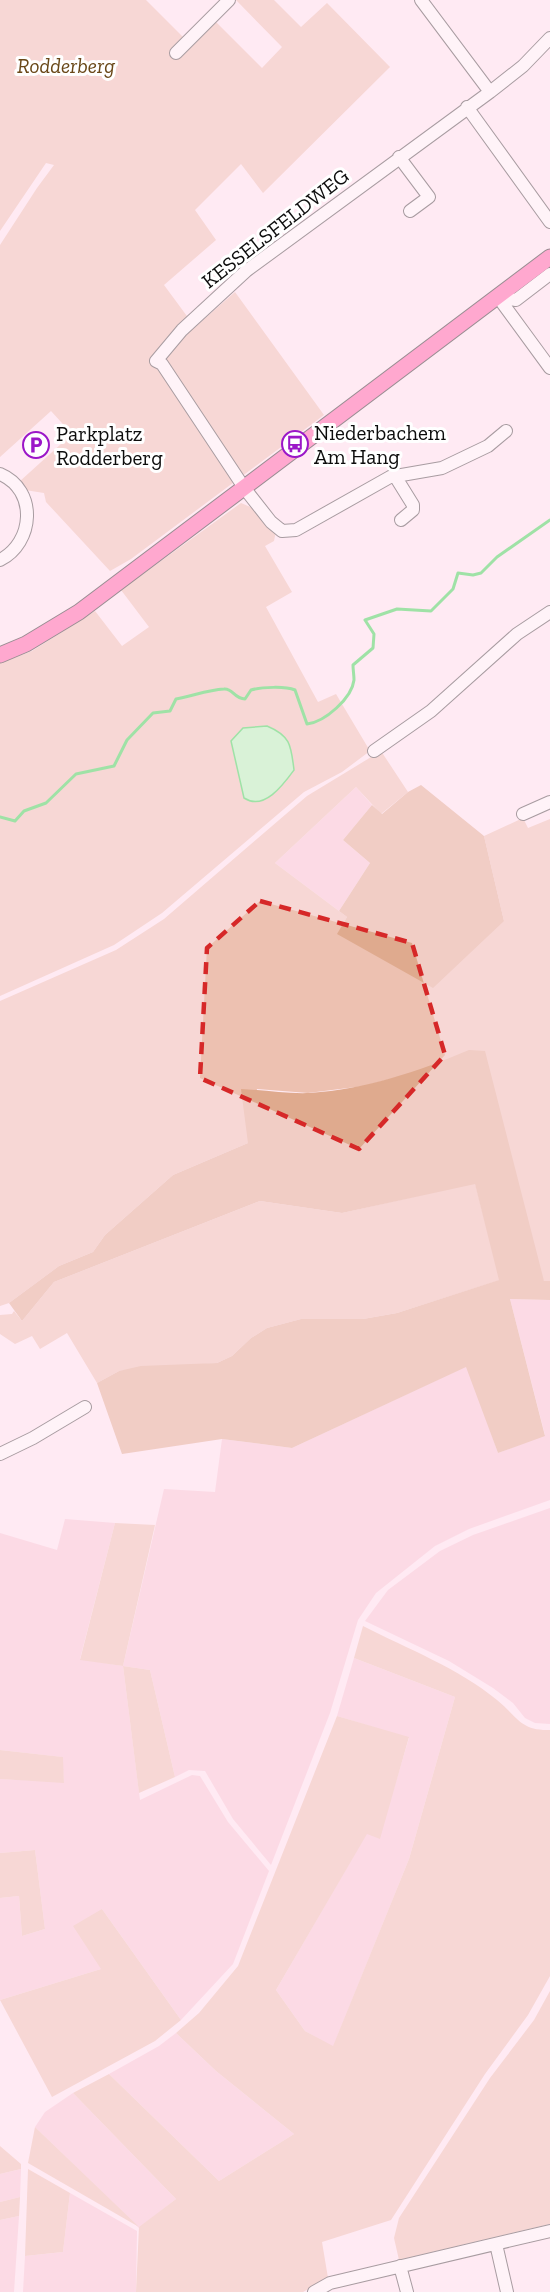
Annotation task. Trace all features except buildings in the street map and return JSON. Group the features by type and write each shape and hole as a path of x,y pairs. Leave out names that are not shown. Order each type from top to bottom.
{"main road":[{"path":"0,656 26,645 79,612 550,257"}],"street":[{"path":"176,53 229,0"},
{"path":"421,0 490,92"},
{"name":"KESSELSFELDWEG","path":"238,494 162,364 156,361 182,330 246,271 490,92 523,66 550,38"},
{"path":"467,107 550,222"},
{"path":"399,157 429,197 410,211"},
{"path":"498,297 516,300 550,274"},
{"path":"498,297 550,368"},
{"path":"238,494 282,531 296,530 395,476 442,468 488,446 506,431"},
{"path":"0,474 13,482 24,498 28,521 19,544 10,555 0,560"},
{"path":"395,476 413,505 412,510 401,520"},
{"path":"374,751 431,711 517,634 550,612"},
{"path":"523,814 550,802"},
{"path":"0,1454 33,1438 85,1407"},
{"path":"314,2292 330,2283 550,2230"},
{"path":"496,2244 507,2292"},
{"path":"400,2266 407,2292"}],"highlighted area":[{"path":"260,901 412,943 445,1055 359,1149 200,1078 207,948"}],"shaded area":[{"path":"267,726 285,738 292,754 294,770 272,795 259,801 251,801 244,798 231,741 243,728"},
{"path":"421,785 484,836 504,921 433,988 337,934 347,917 339,911 370,863 343,840 372,805 382,814 408,792"},
{"path":"356,787 372,805 343,840 370,863 339,911 275,863"},
{"path":"469,1050 485,1051 544,1281 550,1281 550,1300 510,1299 545,1436 498,1453 466,1367 292,1448 222,1439 122,1454 97,1383 119,1371 141,1366 217,1363 232,1356 251,1338 267,1328 301,1319 363,1319 397,1313 499,1280 475,1184 342,1213 260,1201 54,1282 22,1321 9,1303 59,1266 93,1252 105,1235 173,1175 248,1143 241,1089 310,1093 351,1088 411,1072"},
{"path":"510,1299 550,1300 550,1500 469,1529 435,1546 376,1593 358,1620 330,1713 271,1865 233,1819 205,1771 189,1770 175,1777 150,1670 123,1666 164,1489 215,1492 222,1439 292,1448 467,1366 498,1453 545,1435"},
{"path":"550,1508 550,1724 535,1723 525,1718 513,1703 493,1688 449,1661 365,1621 388,1590 440,1551 473,1535"},
{"path":"65,1519 115,1523 80,1659 123,1666 140,1800 192,1775 200,1776 228,1822 269,1871 233,1964 181,2020 102,1909 101,1969 0,2000 0,1898 19,1896 22,1936 45,1929 35,1850 0,1853 0,1779 64,1782 62,1757 0,1750 0,1533 57,1550"},
{"path":"354,1658 455,1697 409,1859 333,2047 305,2031 276,1990 367,1833 379,1838 409,1738 337,1716"},
{"path":"176,2033 216,2071 294,2134 219,2181 109,2074 159,2046"},
{"path":"73,2093 176,2199 139,2228 35,2127 45,2112"},
{"path":"21,2169 20,2197 0,2202 0,2174"},
{"path":"70,2193 137,2231 136,2292 23,2292 25,2256 63,2252"},
{"path":"19,2216 14,2292 0,2292 0,2220"}],"green space":[{"name":"Rodderberg","path":"0,0 146,0 191,45 215,21 262,68 282,47 236,0 274,0 301,27 327,3 390,67 263,193 241,164 195,210 216,240 164,285 195,327 235,292 324,415 131,559 110,571 46,502 44,493 25,490 19,482 72,434 51,411 0,457 0,245 54,165 46,163 0,231"},
{"path":"241,503 255,509 276,531 274,541 265,546 292,592 266,607 318,702 336,694 370,751 342,772 304,792 162,913 114,945 0,996 0,663 32,651 95,611 122,646 149,627 121,590"},
{"path":"381,751 408,792 381,814 356,787 275,863 347,917 338,934 504,921 484,836 523,818 528,828 550,819 550,1281 544,1281 413,1073 364,1086 308,1093 257,1089 248,1143 173,1175 105,1235 93,1252 59,1266 9,1303 0,1306 0,1001 116,950 164,919 307,796"},
{"path":"475,1183 500,1280 397,1313 363,1319 301,1319 267,1328 251,1338 232,1356 217,1363 119,1371 97,1383 67,1333 40,1349 32,1336 15,1344 0,1334 0,1315 12,1314 14,1311 22,1321 54,1282 260,1201 342,1213"},
{"path":"115,1523 155,1525 123,1666 80,1660"},
{"path":"363,1626 466,1678 497,1700 520,1722 532,1728 550,1730 550,1976 528,2015 485,2074 391,2220 322,2242 328,2278 303,2292 136,2292 139,2227 176,2199 73,2093 109,2074 219,2181 294,2134 216,2071 176,2033 199,2013 238,1966 337,1716 409,1737 380,1839 367,1834 276,1990 305,2031 333,2046 409,1859 455,1697 354,1658"},
{"path":"123,1666 150,1670 175,1777 139,1793"},
{"path":"0,1750 63,1757 64,1783 0,1779"},
{"path":"35,1850 45,1929 22,1936 19,1896 0,1898 0,1853"},
{"path":"102,1909 181,2020 155,2041 52,2097 0,2000 101,1969 73,1926"},
{"path":"550,1991 550,2224 399,2260 394,2238 399,2218 490,2078 534,2020"},
{"path":"35,2127 139,2227 28,2163"},
{"path":"0,2146 21,2164 21,2169 0,2174"},
{"path":"28,2169 70,2193 63,2252 25,2256"},
{"path":"20,2197 19,2216 0,2220 0,2202"}],"waterway":[{"path":"0,817 15,821 24,811 46,803 76,774 114,766 127,740 153,713 170,711 176,699 224,689 245,699 251,690 285,688 295,690 307,724 322,719 343,701 354,680 353,665 373,648 374,634 365,620 397,609 431,611 453,589 458,573 473,575 481,573 497,557 550,520"}],"place":[{"name":"Niederbachem Am Hang","path":"295,444"},
{"name":"Parkplatz Rodderberg","path":"36,445"}]}
